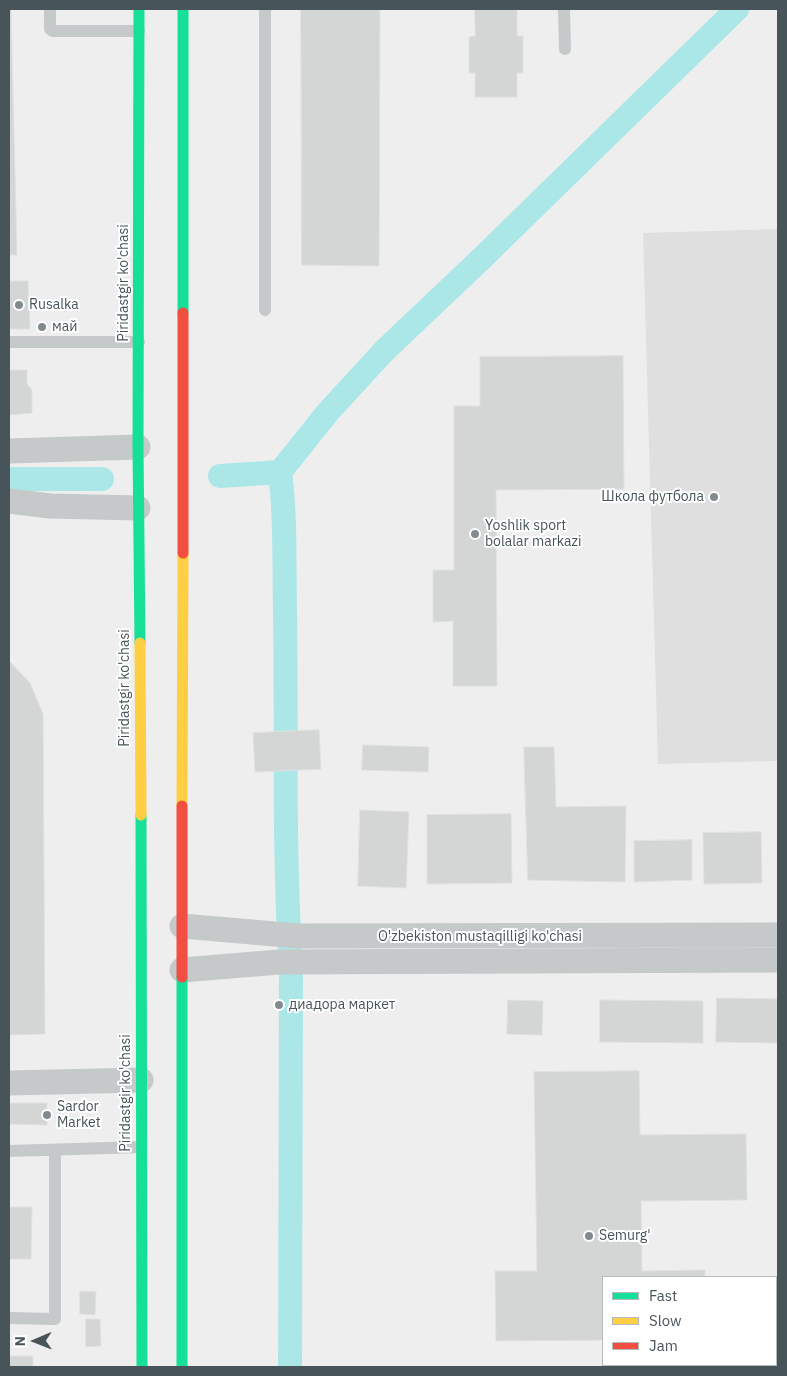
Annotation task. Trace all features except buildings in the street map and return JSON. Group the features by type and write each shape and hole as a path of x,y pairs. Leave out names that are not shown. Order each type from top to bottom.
{"main road":[{"name":"Piridastgir ko'chasi","path":"139,9 139,342 142,447 138,508 142,923 142,1367"},
{"path":"182,1367 182,926 177,448 183,9"}],"street":[{"path":"9,451 142,447"},
{"path":"9,501 50,506 138,508"},
{"name":"O'zbekiston mustaqilligi ko'chasi","path":"182,926 287,936 778,935"},
{"name":"O'zbekiston mustaqilligi ko'chasi","path":"182,970 289,962 778,960"},
{"path":"9,1083 141,1080"}],"lane":[{"path":"50,9 50,29 57,32 139,31"},
{"path":"265,9 265,310"},
{"path":"564,9 565,49"},
{"path":"9,342 139,342"},
{"path":"9,1151 141,1147"},
{"path":"9,1318 55,1318 55,1150"}],"shaded area":[{"name":"Школа футбола","path":"778,229 778,761 658,764 643,233"}],"waterway":[{"path":"220,476 280,472 328,412 384,351 737,9"},
{"path":"280,472 284,542 286,835 291,969 290,1367"},
{"path":"9,479 102,479"}],"traffic: fast":[{"path":"139,9 138,447 140,643"},
{"path":"183,9 183,313"},
{"path":"141,815 142,1367"},
{"path":"182,977 182,1367"}],"traffic: slow":[{"path":"182,806 183,553"},
{"path":"140,643 141,815"}],"traffic: jam":[{"path":"183,313 183,553"},
{"path":"182,806 182,977"}],"place":[{"name":"Rusalka","path":"19,305"},
{"name":"май","path":"42,327"},
{"name":"Школа футбола","path":"714,497"},
{"name":"Yoshlik sport bolalar markazi","path":"475,534"},
{"name":"диадора маркет","path":"279,1005"},
{"name":"Sardor Market","path":"47,1115"},
{"name":"Semurg'","path":"589,1236"}]}
